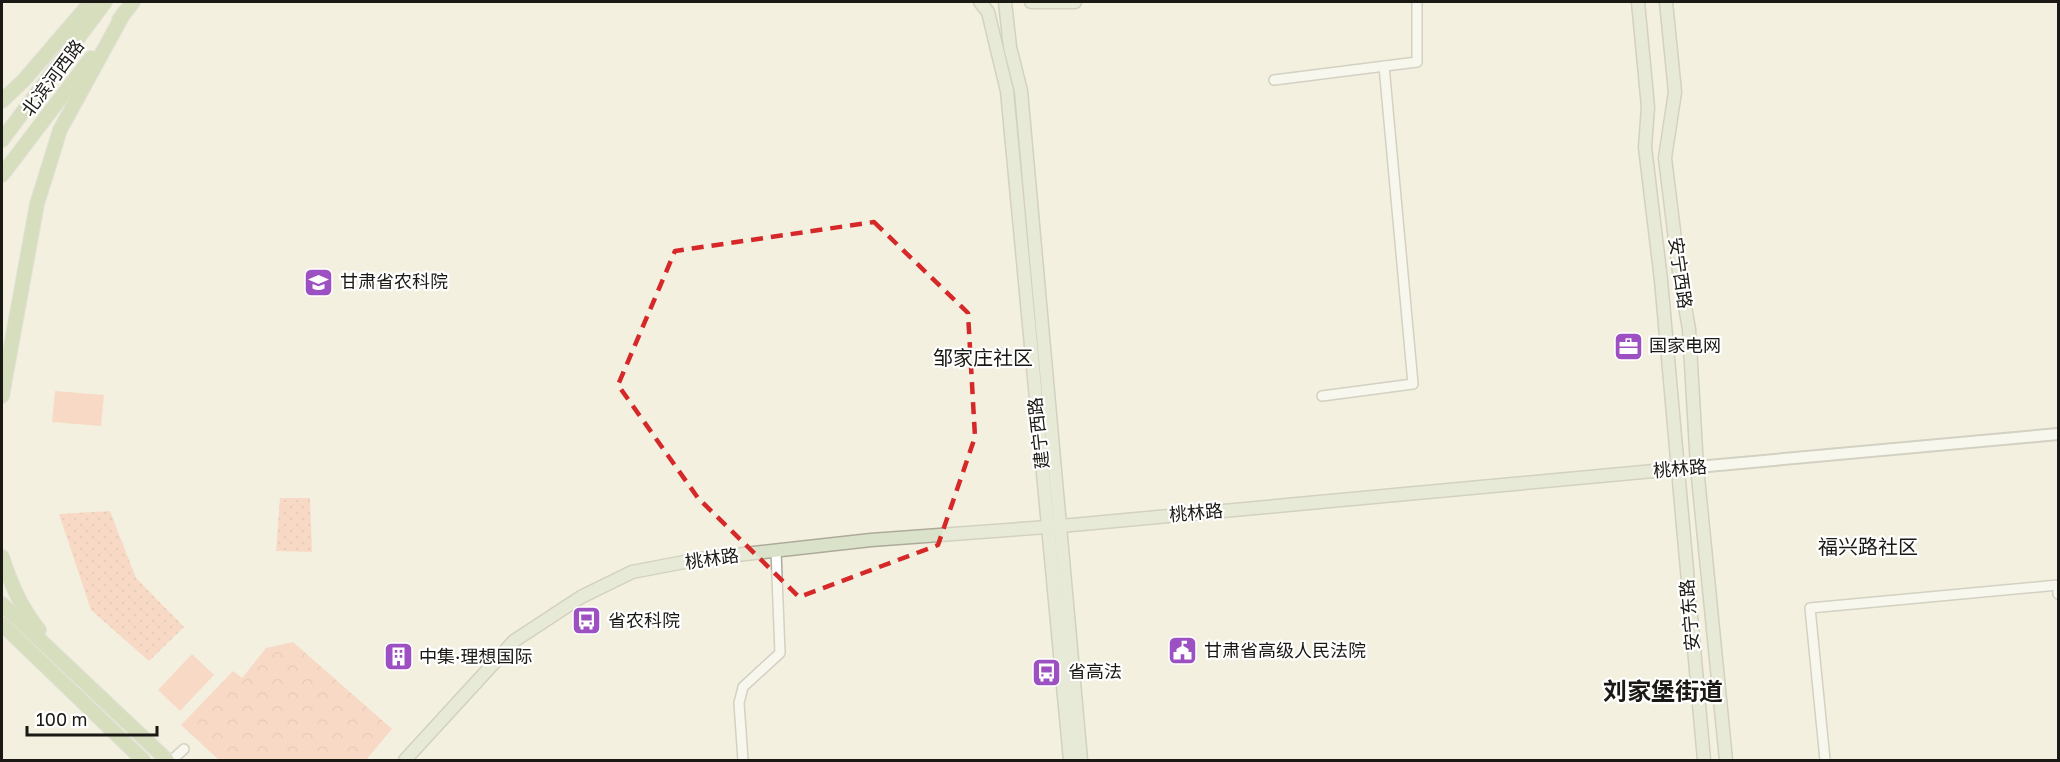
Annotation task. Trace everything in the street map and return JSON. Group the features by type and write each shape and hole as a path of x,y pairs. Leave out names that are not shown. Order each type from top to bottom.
{"main road":[{"path":"2,101 24,80 90,2"},
{"name":"北滨河西路","path":"2,140 105,2"},
{"name":"北滨河西路","path":"2,175 133,2"},
{"name":"建宁西路","path":"1005,2 1010,47 1021,91 1055,526 1070,760"},
{"path":"1031,2 1075,2"},
{"name":"安宁西路","path":"1638,2 1648,107 1645,147 1661,280 1677,469"},
{"name":"安宁西路","path":"1666,2 1675,92 1665,158 1678,272 1689,329 1697,467 1726,760"},
{"name":"建宁西路","path":"986,5 1007,92 1081,760"},
{"path":"2,396 37,204 60,130 124,13"},
{"name":"桃林路","path":"405,760 514,641 581,597 632,572 699,559 871,540 1055,526 1697,467"},
{"name":"安宁东路","path":"1677,469 1704,760"},
{"path":"2,557 11,585 28,616 69,667"},
{"path":"2,604 167,760"},
{"path":"2,624 143,760"},
{"path":"2,637 30,650"}],"street":[{"path":"1274,80 1417,62 1417,2"},
{"path":"1322,396 1413,384 1384,66"},
{"name":"桃林路","path":"1697,467 2058,434"},
{"path":"742,760 739,703 743,687 780,653 776,551"},
{"path":"1825,760 1810,608 2058,585 2058,594"},
{"path":"172,760 184,749"}],"highlighted area":[{"path":"874,222 968,313 975,437 938,545 799,597 698,498 618,385 675,251"}],"green space":[{"path":"55,391 104,395 101,426 52,422"},
{"path":"280,498 310,498 312,552 276,551"},
{"path":"110,511 136,578 184,627 149,661 91,610 59,514"},
{"path":"293,642 392,729 366,760 219,760 181,725 233,671 242,678 266,648"},
{"path":"192,654 214,675 180,711 158,690"}],"place":[{"name":"甘肃省农科院","path":"319,282"},
{"name":"国家电网","path":"1628,346"},
{"name":"省农科院","path":"587,621"},
{"name":"甘肃省高级人民法院","path":"1183,651"},
{"name":"中集·理想国际","path":"398,657"},
{"name":"省高法","path":"1047,672"}],"district":[{"name":"邹家庄社区","path":"983,358"},
{"name":"福兴路社区","path":"1868,547"},
{"name":"刘家堡街道","path":"1663,692"}]}
